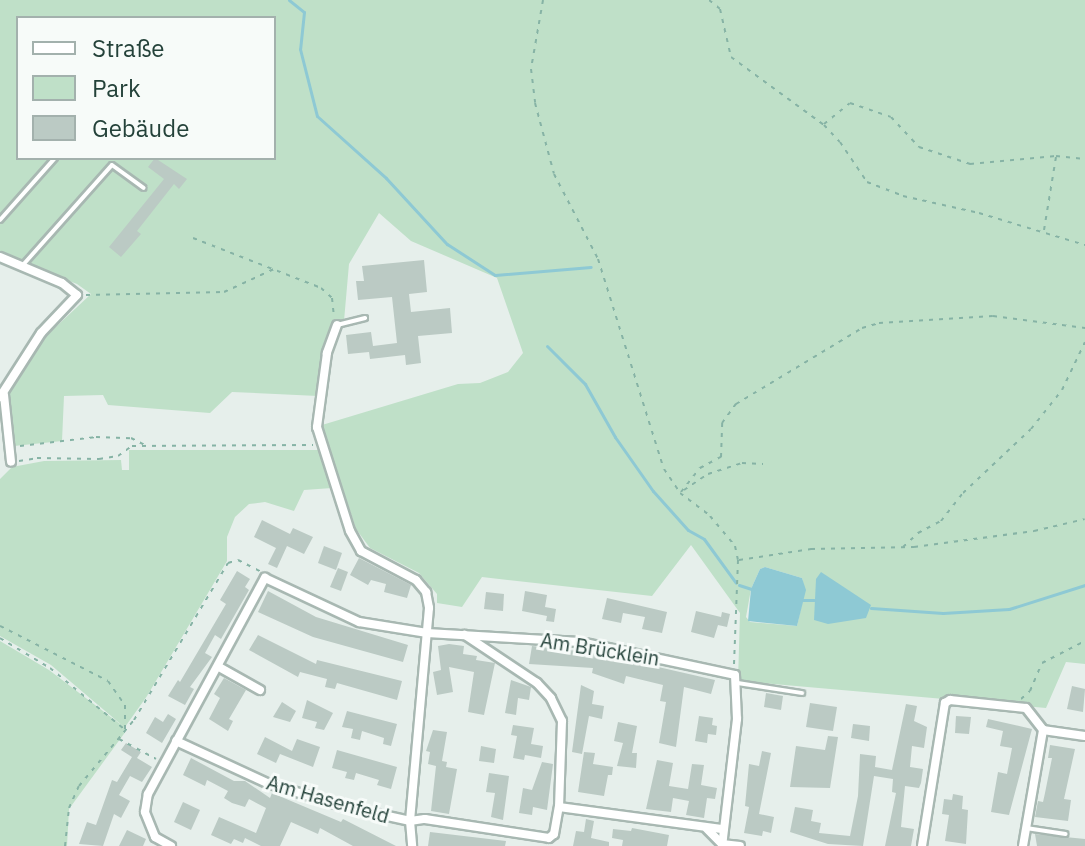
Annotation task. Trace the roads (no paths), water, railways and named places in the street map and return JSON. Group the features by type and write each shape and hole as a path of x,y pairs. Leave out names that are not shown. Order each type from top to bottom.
{"street":[{"path":"0,257 76,293 41,333 4,386 2,396 11,462"},
{"path":"337,325 327,353 317,427 322,446 350,531 361,551 416,580 426,592 429,608 410,821 412,846"},
{"name":"Am Brücklein","path":"219,667 265,578 359,622 427,633 580,642 735,679"},
{"path":"464,634 537,683 551,698 562,721 559,807 722,829"},
{"path":"171,846 155,837 145,812 148,794 176,741 219,667 260,690"},
{"path":"722,845 737,719 735,679"},
{"path":"922,846 942,708 950,700 1015,705 1026,708 1043,730 1085,736"},
{"path":"1023,846 1043,730"},
{"name":"Am Hasenfeld","path":"176,741 267,783 342,806 410,821 425,819 549,838 554,834 559,807"},
{"path":"707,829 722,845 740,846"}],"lane":[{"path":"0,220 53,160"},
{"path":"22,266 112,165 144,188"},
{"path":"337,325 365,318"},
{"path":"735,679 802,693"},
{"path":"1026,828 1066,834"}],"water":[{"path":"765,567 802,578 806,590 797,626 748,621 751,589 760,569"},
{"path":"821,572 871,605 866,618 828,624 814,620 816,579"}],"waterway":[{"path":"289,0 304,12 300,49 317,116 386,178 447,244 495,275 591,267"},
{"path":"547,346 585,384 615,437 653,491 688,530 704,539 736,583"},
{"path":"739,585 751,589"},
{"path":"871,608 943,613 1009,609 1085,585"},
{"path":"803,600 814,600"}]}
